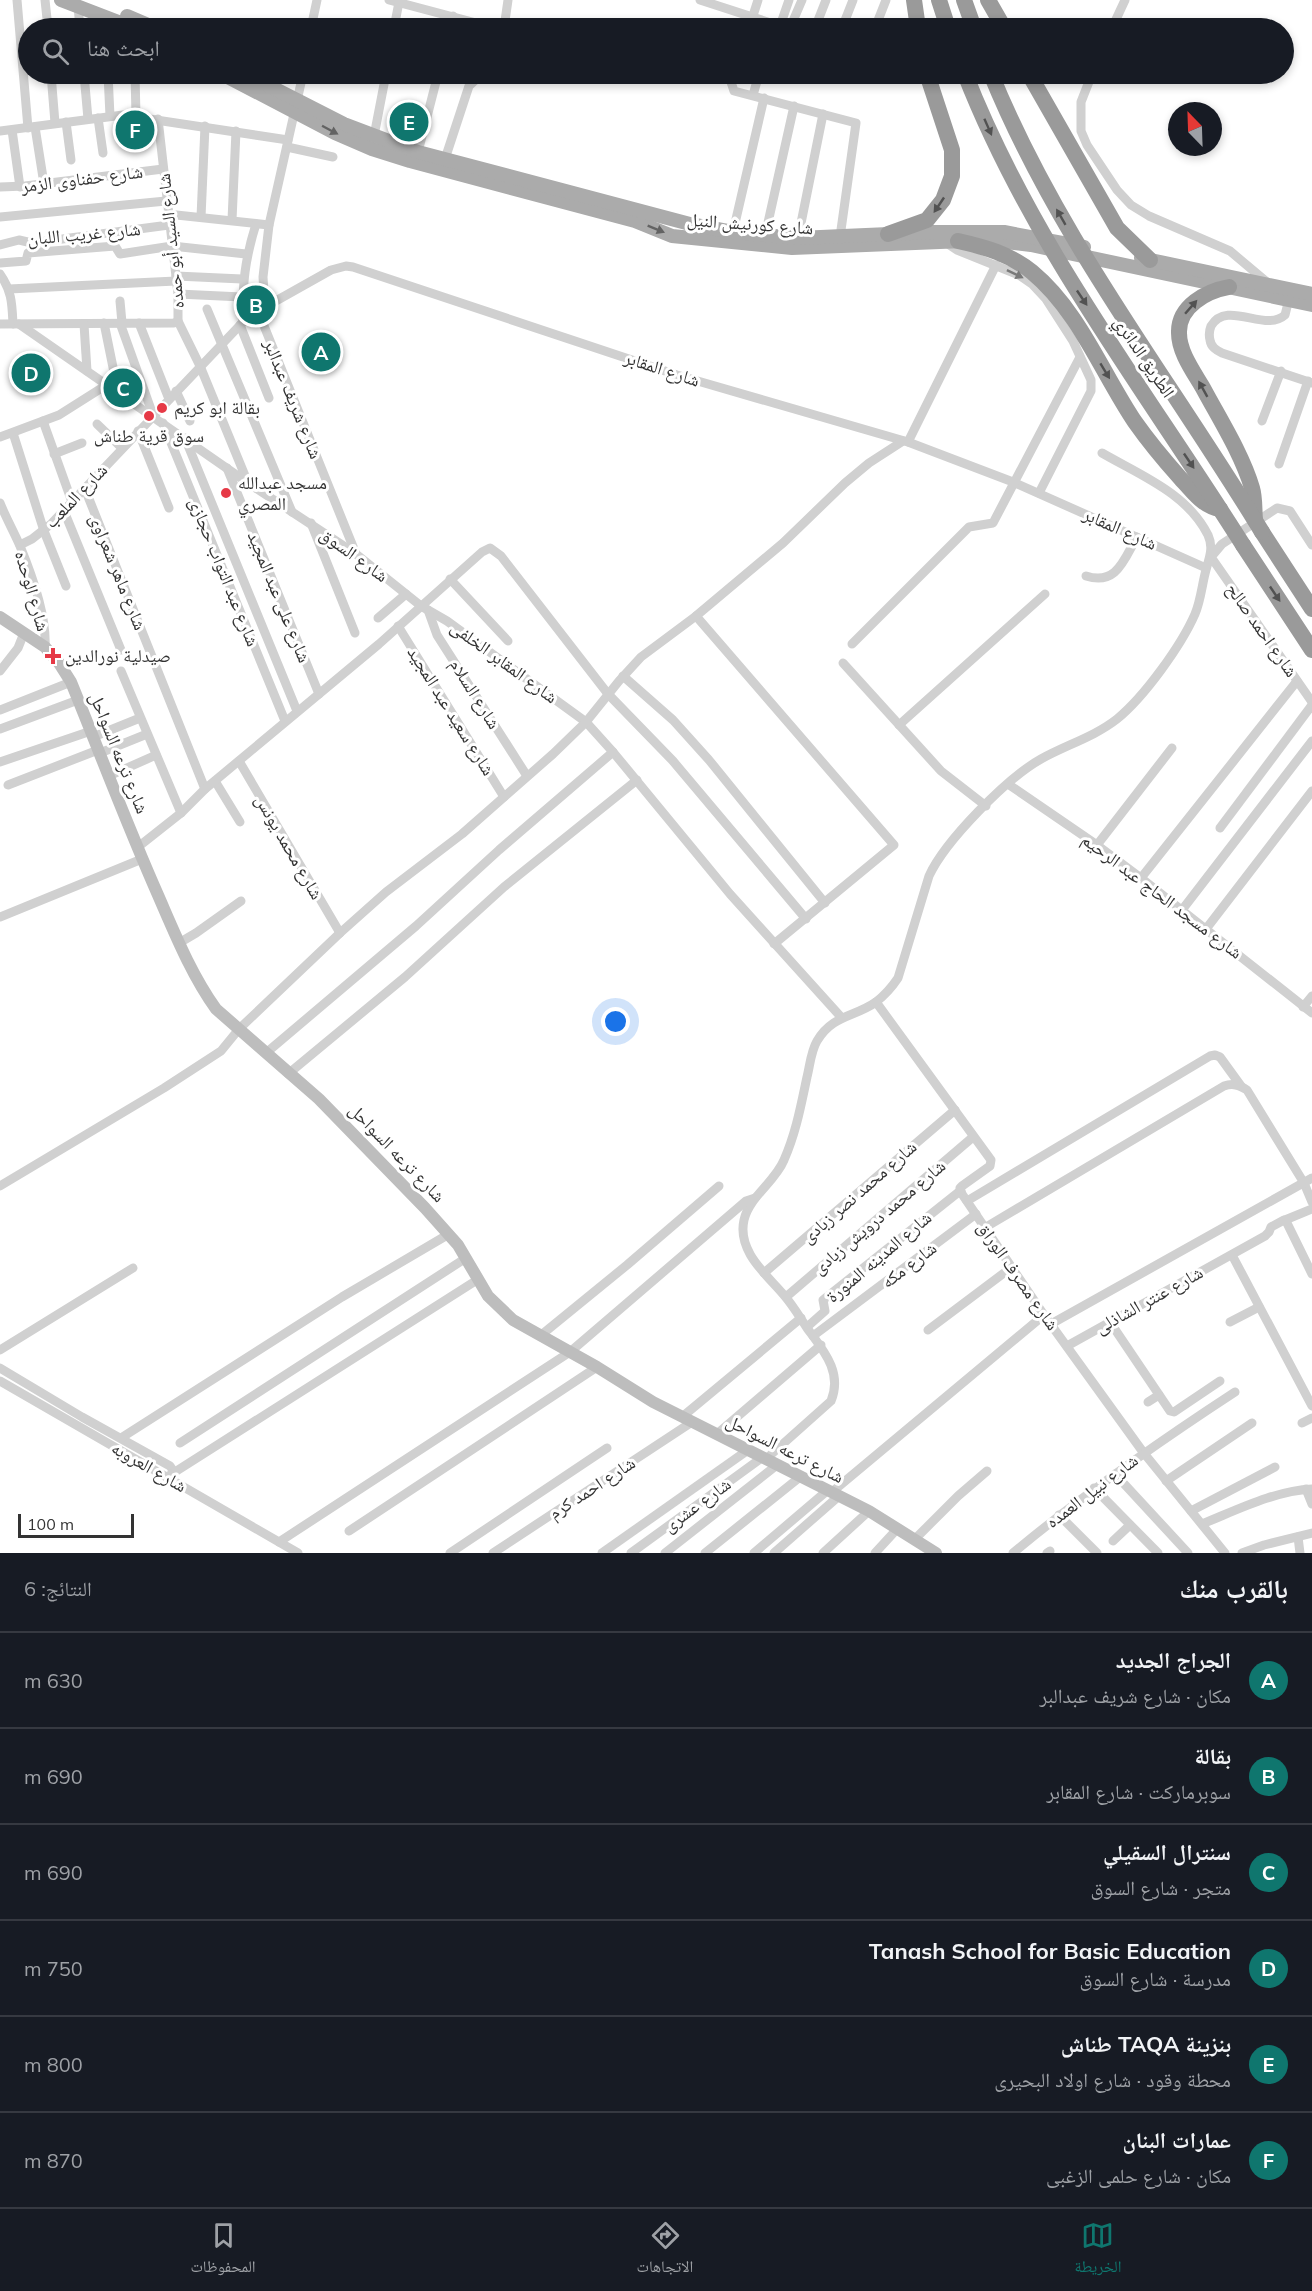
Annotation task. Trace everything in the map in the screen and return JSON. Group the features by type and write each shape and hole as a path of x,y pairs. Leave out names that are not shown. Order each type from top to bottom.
{"highway":[{"path":"914,0 917,18"},
{"path":"939,0 945,18"},
{"path":"964,0 970,18"},
{"path":"988,0 998,18"},
{"path":"888,234 927,220 943,200 951,176 952,150 922,84"},
{"name":"الطريق الدائري","path":"969,84 994,141 1042,234 1072,285 1312,650"},
{"name":"الطريق الدائري","path":"996,84 1031,161 1061,217 1312,609"},
{"path":"1035,84 1118,228 1150,260"},
{"path":"951,241 990,248 1013,259 1032,272 1052,292 1082,334 1135,421 1161,456 1206,505 1220,509"},
{"path":"1229,287 1209,292 1192,304 1180,323 1178,332 1181,348 1222,422 1251,486 1259,526"}],"main road":[{"path":"62,0 83,3 126,18"},
{"path":"83,3 101,18"},
{"name":"شارع كورنيش النيل","path":"246,84 418,152 690,224 733,232 798,238 934,232 1004,232 1312,294"},
{"name":"شارع كورنيش النيل","path":"262,84 297,105 335,133 391,155 635,221 672,236 792,248 989,240 1031,245 1312,304"},
{"path":"686,238 682,235 682,230 690,224"},
{"name":"شارع ترعه السواحل","path":"0,617 45,646 71,682 140,853 179,943 203,991 216,1009 348,1128 449,1234 466,1258 477,1280 499,1308 513,1320 687,1420 869,1511 934,1552"}],"street":[{"path":"17,0 19,18"},
{"path":"45,0 47,18"},
{"path":"314,18 317,0"},
{"path":"436,12 438,0"},
{"path":"505,18 508,0"},
{"path":"699,0 753,17 758,0"},
{"path":"782,18 789,0"},
{"path":"794,18 802,0"},
{"path":"819,18 826,0"},
{"path":"847,18 853,0"},
{"path":"879,18 886,0"},
{"path":"1117,18 1125,0"},
{"path":"397,18 401,2 460,18"},
{"path":"81,18 83,3"},
{"path":"27,84 32,127 44,184"},
{"path":"52,84 55,123"},
{"path":"86,84 103,153"},
{"path":"108,84 110,116"},
{"path":"135,84 136,116"},
{"name":"شارع شريف عبدالبر","path":"301,84 268,225 261,309 356,554"},
{"path":"374,136 384,84"},
{"path":"418,152 435,84"},
{"path":"445,159 470,84"},
{"path":"732,84 734,91 856,123 840,237"},
{"path":"753,95 756,84"},
{"path":"1088,84 1081,102 1081,131 1117,190 1131,205 1157,220 1230,251 1270,284"},
{"path":"733,232 764,98"},
{"path":"765,236 794,106"},
{"path":"798,238 823,114"},
{"path":"0,131 110,116 136,116 236,131 288,143 333,157"},
{"name":"شارع السيد أبو حمده","path":"158,119 167,214 178,294 175,322"},
{"path":"66,122 71,160"},
{"path":"201,217 205,126"},
{"path":"12,130 20,187"},
{"path":"232,220 236,131"},
{"name":"شارع حفناوى الزمر","path":"0,187 20,187 163,169"},
{"path":"0,217 166,201"},
{"path":"167,214 268,225"},
{"path":"256,224 246,254 241,324 270,398"},
{"name":"شارع غريب اللبان","path":"0,245 19,240 32,243 169,225"},
{"path":"951,241 957,250 1019,275 1038,290 1073,341 1091,380 1091,391 1040,493"},
{"path":"0,263 26,261 28,259 26,255 29,253 115,246 120,254 172,246 246,254"},
{"path":"0,1186 210,1059 221,1050 239,1029 340,933 386,892 462,834 586,722 640,657 696,616 783,543 869,463 905,441 996,265"},
{"name":"شارع المقابر","path":"153,415 241,324 261,309 331,270 338,267 353,267 677,375 905,441 1040,493 1206,568"},
{"path":"0,274 12,298 16,324"},
{"path":"9,289 176,278 243,279"},
{"path":"178,294 242,297"},
{"path":"1279,464 1310,382 1216,351 1209,339 1209,333 1217,319 1224,316 1271,321 1279,319 1286,313 1289,299"},
{"path":"120,301 121,323 153,415"},
{"path":"207,309 292,512"},
{"path":"0,324 175,322 200,366 248,483"},
{"path":"104,323 118,392"},
{"path":"139,323 169,399"},
{"name":"شارع السوق","path":"16,324 108,384 226,468 356,554 424,608"},
{"path":"84,324 87,371"},
{"path":"852,644 969,527 993,523 1080,357"},
{"path":"1262,421 1281,372"},
{"path":"0,437 75,406 108,384"},
{"path":"176,391 190,421"},
{"name":"شارع الملعب","path":"20,545 44,531 153,415"},
{"path":"43,421 72,502"},
{"name":"شارع عبد التواب حجازى","path":"163,423 285,721"},
{"path":"97,424 122,448"},
{"path":"138,431 169,508"},
{"path":"13,433 44,531 66,586"},
{"path":"185,438 297,711"},
{"path":"54,454 82,443"},
{"name":"شارع احمد صالح","path":"1102,453 1181,500 1208,537 1211,557 1312,704"},
{"name":"شارع على عبد المجيد","path":"226,468 318,694"},
{"name":"شارع ماهر شعراوى","path":"85,489 205,789"},
{"name":"شارع الوحده","path":"0,503 20,545 44,621 45,646"},
{"path":"665,1553 769,1460 831,1401 835,1392 833,1368 821,1345 786,1297 751,1257 744,1233 744,1220 755,1198 776,1175 793,1137 817,1041 841,1017 859,1012 890,990 902,969 923,891 934,865 959,833 1008,784 1040,760 1102,730 1119,718 1141,695 1187,629 1196,612 1206,568 1211,557 1222,544 1277,508 1281,508 1290,511 1312,545"},
{"path":"64,511 121,650"},
{"path":"311,523 355,633"},
{"path":"1086,576 1096,579 1112,575 1119,569 1137,537"},
{"path":"0,917 140,853 205,789 398,626 424,608 450,579 490,548 495,549 608,694 673,761 806,919"},
{"path":"450,579 508,641"},
{"path":"378,618 406,594"},
{"path":"899,725 1044,594"},
{"name":"شارع المقابر الخلفى","path":"424,608 465,633 586,722 614,752 730,894 841,1017"},
{"name":"شارع السلام","path":"424,608 447,651 527,776"},
{"path":"696,616 893,842 894,848 774,944"},
{"name":"شارع سعيد عبد المجيد","path":"398,626 504,796"},
{"path":"0,671 14,654 24,633"},
{"path":"843,663 941,771 986,806"},
{"path":"121,671 181,813"},
{"path":"623,676 673,720 709,760 825,903"},
{"path":"1141,878 1297,681"},
{"path":"0,710 71,682"},
{"path":"0,729 78,700"},
{"path":"1220,828 1312,704"},
{"path":"0,762 140,718"},
{"path":"8,785 147,734"},
{"path":"1182,910 1312,741"},
{"path":"1097,845 1172,748"},
{"path":"266,1053 416,926 499,850 614,752"},
{"path":"109,776 156,755"},
{"name":"شارع محمد يونس","path":"239,761 340,933"},
{"path":"288,1074 405,977 504,887 637,780"},
{"path":"215,781 240,822"},
{"name":"شارع مسجد الحاج عبد الرحيم","path":"1008,784 1141,878 1312,1014"},
{"path":"1206,929 1312,791"},
{"path":"179,943 241,901"},
{"path":"1303,1007 1312,996"},
{"path":"876,1002 992,1164 962,1186 960,1191"},
{"path":"967,1201 1210,1056 1220,1057 1241,1086 1247,1090 1308,1181 1312,1202"},
{"path":"986,1227 1224,1086 1230,1084 1241,1086"},
{"name":"شارع محمد نصر زبادى","path":"764,1273 955,1110"},
{"name":"شارع محمد درويش زبادى","path":"786,1297 974,1137"},
{"path":"1051,1324 1308,1181"},
{"path":"540,1336 719,1186"},
{"name":"شارع مصرف الوراق","path":"960,1191 1044,1315 1143,1452 1225,1553"},
{"name":"شارع المدينه المنورة","path":"807,1327 825,1311 823,1300 960,1191"},
{"path":"279,1542 570,1352 746,1201 755,1198"},
{"path":"1264,1207 1275,1224"},
{"name":"شارع عنتر الشاذلى","path":"1067,1346 1268,1234 1275,1224 1312,1209"},
{"name":"شارع مكه","path":"813,1336 976,1214"},
{"path":"1285,1220 1312,1274"},
{"path":"121,1438 342,1297 449,1234"},
{"path":"1232,1255 1312,1406"},
{"path":"180,1443 466,1258"},
{"path":"928,1330 1012,1267"},
{"path":"0,1350 133,1268"},
{"path":"171,1474 477,1280"},
{"path":"1230,1322 1259,1307"},
{"path":"754,1553 833,1493 1044,1315"},
{"name":"شارع احمد كرم","path":"493,1553 687,1420 801,1318"},
{"path":"1110,1322 1169,1411 1174,1412 1220,1381"},
{"path":"717,1434 821,1345"},
{"path":"349,1531 597,1367"},
{"name":"شارع العروبه","path":"0,1368 79,1421 121,1438 170,1466 171,1474"},
{"name":"شارع العروبه","path":"0,1381 79,1421 171,1474 298,1553"},
{"name":"شارع نبيل العمده","path":"1013,1553 1114,1473 1235,1392"},
{"path":"1148,1402 1159,1395"},
{"path":"1302,1423 1312,1418"},
{"path":"1166,1481 1252,1423"},
{"path":"450,1553 607,1448"},
{"path":"602,1553 748,1450"},
{"name":"شارع عشرى","path":"632,1553 769,1460"},
{"path":"1191,1511 1275,1467"},
{"path":"915,1539 987,1471"},
{"path":"1114,1473 1188,1553"},
{"path":"705,1553 800,1477"},
{"path":"1094,1488 1158,1553"},
{"path":"1202,1524 1259,1501 1309,1489 1312,1504"},
{"path":"774,1553 833,1493"},
{"path":"823,1553 869,1511"},
{"path":"1059,1515 1097,1553"},
{"path":"1113,1540 1130,1525"},
{"path":"874,1553 898,1528"},
{"path":"1242,1553 1312,1533"},
{"path":"1298,1537 1300,1553"}],"place":[{"name":"بنزينة TAQA طناش","path":"409,122"},
{"name":"عمارات البنان","path":"135,130"},
{"name":"بقالة","path":"256,305"},
{"name":"الجراج الجديد","path":"321,352"},
{"name":"Tanash School for Basic Education","path":"31,373"},
{"name":"سنترال السقيلي","path":"123,388"},
{"name":"بقالة ابو كريم","path":"162,408"},
{"name":"سوق قرية طناش","path":"149,416"},
{"name":"مسجد عبدالله المصري","path":"226,493"},
{"name":"صيدلية نورالدين","path":"53,656"}]}
